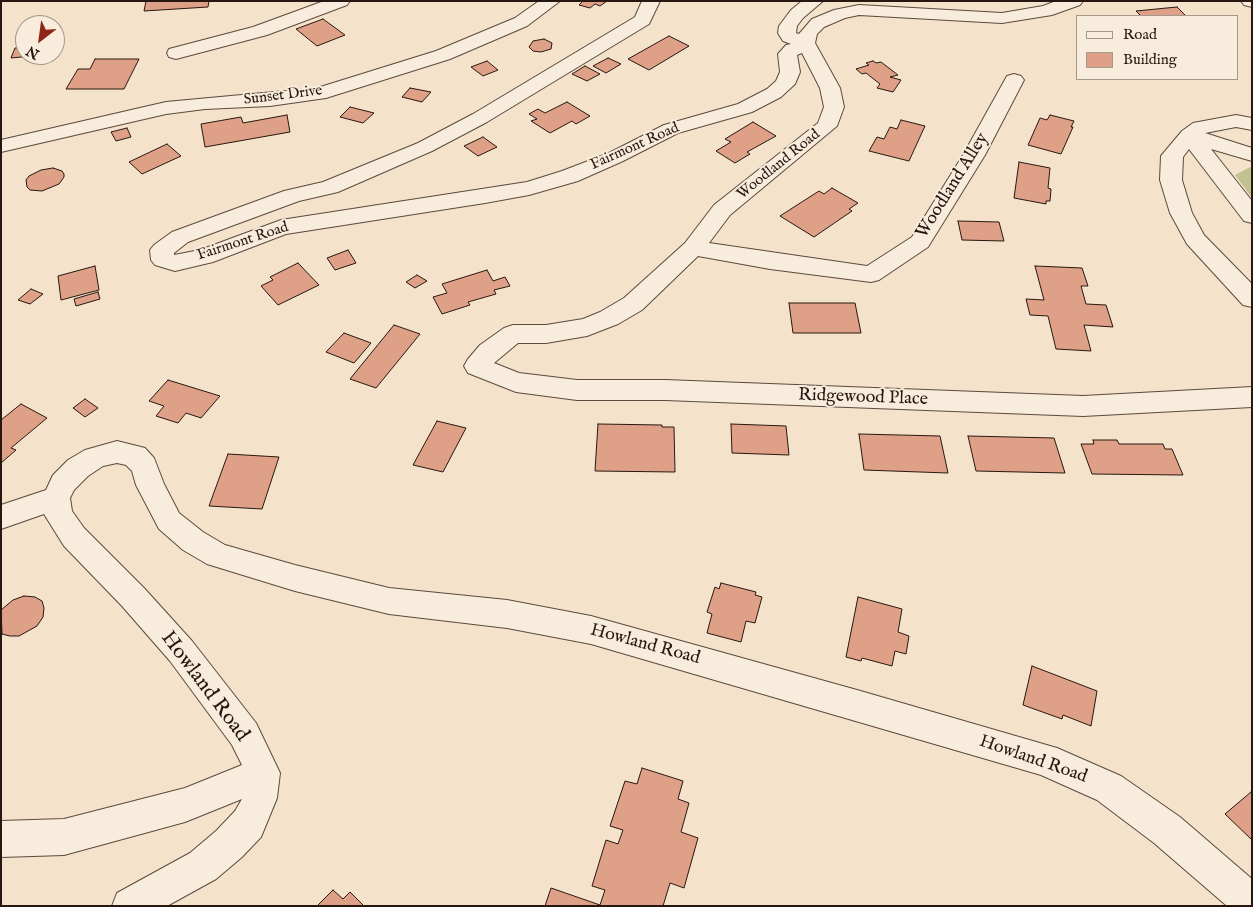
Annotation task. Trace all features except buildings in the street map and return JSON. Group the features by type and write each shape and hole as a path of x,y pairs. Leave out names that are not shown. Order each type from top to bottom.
{"street":[{"path":"176,53 260,31 341,1"},
{"name":"Sunset Drive","path":"1,146 166,108 205,103 270,100 319,94 443,55 521,22 551,1"},
{"name":"Fairmont Road","path":"651,1 643,20 472,122 425,147 339,184 292,196 180,236 162,250 163,260 175,263 205,257 281,227 432,202 485,196 530,188 570,176 616,157 671,129 744,108 774,93 785,84 790,72 788,54 793,49 806,44"},
{"path":"814,1 797,14 788,26 787,33 790,38 806,44 808,33 818,23 840,14 859,10 1002,18 1046,11 1074,1"},
{"name":"Woodland Road","path":"477,366 489,351 513,334 546,334 587,327 609,318 633,304 693,248 722,210 827,126 834,107 830,88 806,44"},
{"name":"Woodland Alley","path":"693,248 770,261 871,274 920,242 974,155 1014,80"},
{"path":"1252,124 1236,121 1200,127 1189,135 1172,156 1171,180 1181,213 1195,239 1252,299"},
{"path":"1189,135 1252,155"},
{"path":"1189,135 1252,216"},
{"name":"Ridgewood Place","path":"477,366 516,382 577,390 665,390 1083,406 1252,397"},
{"name":"Howland Road","path":"130,906 203,866 229,844 248,824 260,798 262,773 244,734 180,651 133,597 74,537 58,514 56,498 63,483 78,468 95,458 117,452 135,456 144,466 150,485 169,521 193,541 217,555 295,578 389,601 507,614 591,630 848,702 1045,760 1109,788 1167,830 1252,903"},
{"path":"1,517 56,498"},
{"path":"1,839 73,835 185,805 262,773"}],"shaded area":[{"path":"1250,167 1252,168 1252,198 1235,175"}]}
